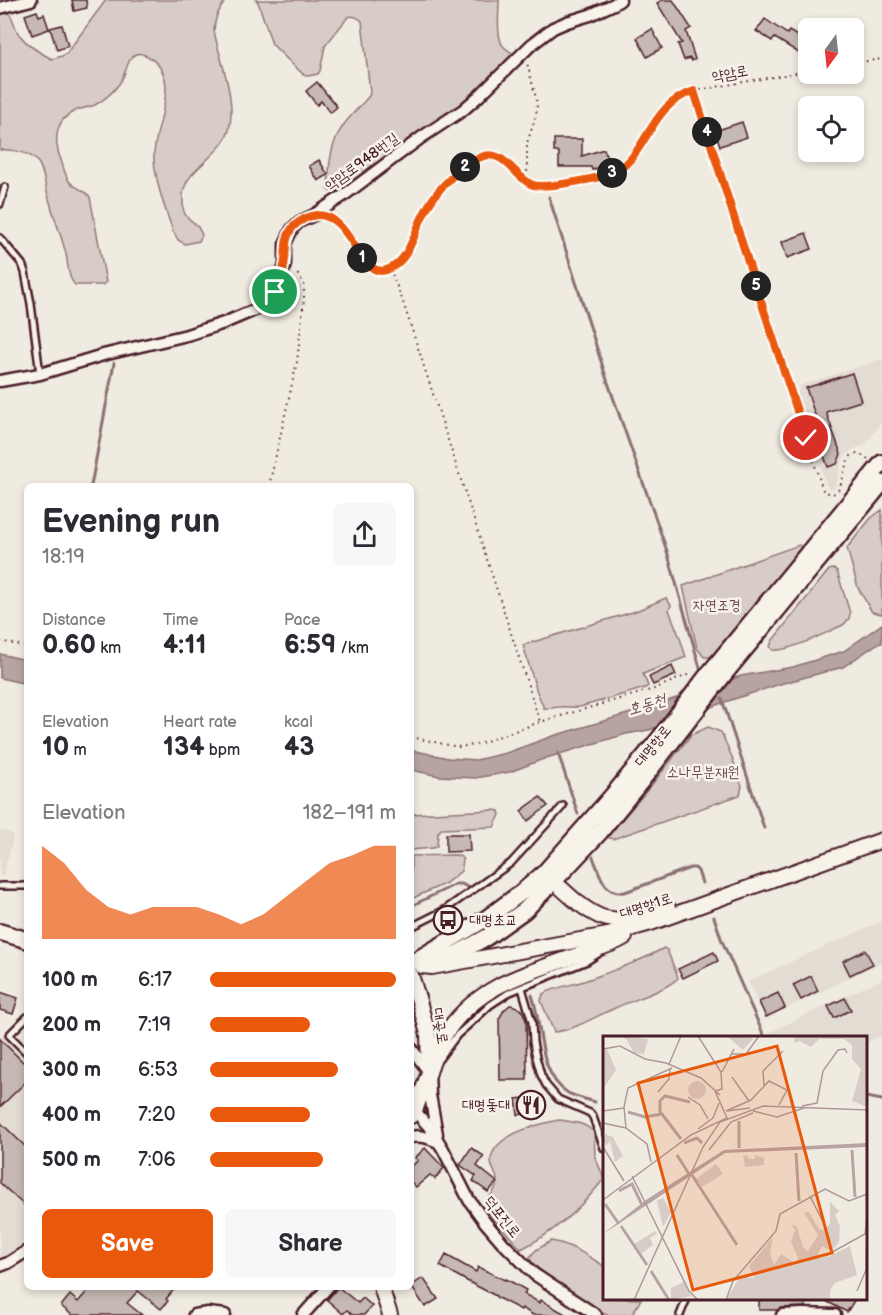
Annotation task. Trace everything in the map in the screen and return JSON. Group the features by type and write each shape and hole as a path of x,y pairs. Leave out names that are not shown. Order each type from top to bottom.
{"main road":[{"name":"대명항로","path":"414,962 488,918 522,892 549,877 600,831 679,733 881,471"},
{"name":"대명항로","path":"549,877 659,739 699,675 881,471"},
{"path":"0,932 24,939"}],"street":[{"path":"0,8 31,0"},
{"name":"약암로948번길","path":"0,381 40,374 202,331 249,313 262,305 275,292 285,264 285,244 292,229 299,222 314,215 367,179 422,137 463,110 500,77 524,51 560,25 590,15 620,0"},
{"name":"대명항1로","path":"549,877 579,903 600,916 612,919 626,918 663,910 766,871 882,832"},
{"name":"대명항1로","path":"414,964 432,967 450,964 598,937 651,923 882,840"},
{"path":"438,1142 431,1103 429,1072 447,1030 467,1007 490,990 520,975 621,940 651,923"},
{"name":"대곶로","path":"414,985 428,1034 429,1072 414,1110"},
{"path":"414,1020 428,1034"},
{"path":"414,1052 429,1072"},
{"name":"덕포진로","path":"414,1114 430,1128 469,1200 502,1243 534,1274 596,1315"},
{"path":"414,1137 428,1137 438,1142"},
{"path":"0,1266 24,1253"},
{"path":"303,1315 325,1290"},
{"path":"382,1290 390,1315"},
{"path":"194,1315 208,1313 225,1315"},
{"path":"782,1315 835,1315"}],"lane":[{"path":"0,204 5,187"},
{"path":"0,238 22,264 25,272 40,374"},
{"path":"414,926 443,911 511,863 563,806"},
{"path":"0,886 24,886"},
{"path":"429,1072 457,1035 490,1005 510,992 587,961 621,940"},
{"path":"522,988 532,1022 536,1057 546,1085 558,1099 590,1113 603,1145"},
{"path":"24,1020 9,1035 24,1050"},
{"path":"680,1315 687,1300"}],"path":[{"path":"524,51 537,108 527,143 527,182"},
{"path":"864,62 882,59"},
{"name":"약암로","path":"798,73 694,91 823,490 828,494 838,490 849,458 858,453 881,471"},
{"path":"314,215 328,217 340,225 370,266 382,270 390,269 409,249 435,194 448,179 476,160 484,156 496,156 527,182 540,186 582,181 611,174 629,161 668,106 683,95 694,91"},
{"path":"270,483 297,362 304,299 304,283 296,272 285,264"},
{"path":"390,269 540,722"},
{"path":"0,641 24,646"},
{"path":"414,738 458,747 475,745 540,722 699,675"}],"shaded area":[{"path":"882,359 882,421 867,443 847,454 842,461 836,486 831,490 825,482 797,393 801,385"},
{"path":"882,624 882,643 843,667 780,684 649,730 626,734 546,758 510,772 475,778 439,776 414,771 414,751 448,758 476,760 506,753 741,676 793,667 844,651"},
{"path":"0,654 24,659 24,683 0,678"},
{"path":"0,830 12,833 13,839 3,876 0,876"},
{"path":"882,921 882,962 765,1019 748,981"},
{"path":"882,979 882,1036 867,1043 867,1036 772,1036 770,1032"},
{"path":"0,1036 4,1037 24,1059 24,1245 0,1259"}],"green space":[{"path":"106,0 226,0 217,14 214,31 227,80 231,118 225,140 194,172 184,190 184,213 198,226 202,235 199,241 185,244 178,240 173,231 155,169 155,147 166,89 164,76 158,64 145,55 139,53 135,55 131,58 119,84 108,96 95,105 76,111 62,121 57,133 57,147 69,181 90,197 106,282 102,285 75,285 70,275 39,163 24,153 0,150 0,13 9,13 24,40 37,51 52,59 66,54"},
{"path":"256,0 499,0 499,36 503,46 515,55 471,98 347,186 336,191 329,191 330,164 335,141 345,123 370,92 362,21 352,16 348,17 325,46 318,74 308,76 304,75 272,44"},
{"path":"882,510 882,614 872,612 858,588 847,548 871,518"},
{"name":"자연조경","path":"799,545 803,549 716,654 704,657 697,648 683,586"},
{"path":"829,570 837,571 850,613 849,619 843,625 808,641 773,650 770,647 772,641"},
{"path":"666,598 671,605 669,610 686,657 643,674 648,686 645,688 580,707 544,708 523,645 636,611"},
{"name":"소나무분재원","path":"708,727 721,732 742,786 740,795 613,839 607,837 691,735"},
{"path":"494,810 499,811 500,815 494,827 441,829 438,833 437,846 414,850 414,814"},
{"path":"456,855 463,860 461,871 446,883 414,898 414,856"},
{"path":"664,948 667,950 678,978 672,983 578,1026 554,1032 541,1001 543,994 615,970"},
{"path":"559,1120 582,1124 594,1132 595,1157 603,1180 566,1219 544,1236 521,1249 491,1216 488,1209 488,1200 497,1182 491,1160 494,1151 508,1137 540,1124"},
{"path":"551,1241 585,1254 603,1265 603,1300 640,1300 632,1315 607,1315 572,1294 535,1266 529,1258 536,1250"}],"building":[{"path":"72,0 86,0 87,8 74,11"},
{"path":"662,0 673,0 691,28 686,31 695,59 692,61 690,58 684,60 678,44 682,43 657,3"},
{"path":"37,11 39,16 44,14 49,29 32,35 25,15"},
{"path":"765,19 787,34 789,31 798,36 798,52 775,38 772,41 756,31"},
{"path":"62,25 68,46 57,50 50,28"},
{"path":"652,29 662,48 647,57 637,38"},
{"path":"317,82 337,107 330,113 321,101 317,105 306,91"},
{"path":"742,122 747,137 720,146 715,131"},
{"path":"554,139 582,139 582,156 604,149 609,164 592,170 591,167 559,167 559,152 554,152"},
{"path":"319,160 328,175 318,181 309,166"},
{"path":"806,233 812,249 787,258 782,242"},
{"path":"852,373 861,401 826,412 841,454 837,464 828,467 813,426 818,424 806,388"},
{"path":"672,666 676,675 653,685 649,677"},
{"path":"540,797 548,806 528,821 521,811"},
{"path":"446,834 469,834 470,851 446,852"},
{"path":"865,950 873,964 850,975 843,961"},
{"path":"714,952 718,961 683,978 678,969"},
{"path":"811,976 818,991 801,1000 793,985"},
{"path":"0,992 18,998 13,1014 0,1010"},
{"path":"778,993 785,1008 766,1017 759,1002"},
{"path":"845,998 851,1010 834,1018 828,1006"},
{"path":"510,1005 522,1010 526,1020 527,1080 500,1080 499,1019"},
{"path":"0,1039 24,1063 24,1084 0,1107"},
{"name":"대명돛대","path":"543,1096 545,1111 518,1115 516,1099"},
{"path":"0,1122 24,1145 24,1205 0,1183"},
{"path":"425,1148 444,1168 435,1179 430,1175 416,1187 414,1185 414,1164 418,1160 415,1158"},
{"path":"471,1148 484,1156 477,1166 497,1182 488,1192 473,1181 476,1176 460,1165"},
{"path":"446,1255 476,1272 478,1267 506,1279 526,1290 524,1294 540,1303 541,1300 567,1315 533,1315 522,1308 521,1310 440,1266"},
{"path":"423,1278 438,1299 425,1307 414,1290 414,1284"},
{"path":"88,1290 174,1290 161,1309 138,1291 127,1303 142,1315 72,1315 61,1306 70,1295 78,1302"},
{"path":"335,1290 342,1290 358,1303 363,1298 372,1306 364,1315 353,1315 347,1310 343,1314 327,1300"},
{"path":"759,1300 806,1300 806,1307 759,1310"},
{"path":"824,1300 854,1300 847,1312"}],"waterway":[{"path":"549,197 606,377 667,551 702,675"},
{"path":"92,483 114,363"},
{"path":"722,699 764,828"},
{"path":"558,753 578,814"},
{"path":"593,857 603,882 607,887 618,892 625,892 690,868 698,871 702,883"},
{"path":"414,905 456,884 467,887"},
{"path":"714,917 722,941 764,1036"},
{"path":"532,995 542,1048 551,1074 558,1085 568,1093 595,1102"},
{"path":"867,1097 882,1100"}],"place":[{"name":"대명초교","path":"448,920"},
{"name":"대명돛대","path":"531,1105"}],"route":[{"path":"275,292 283,273 285,244 288,236 292,229 306,218 314,215 328,217 335,221 346,232 365,262 376,269 390,269 409,249 425,212 440,187 457,172 476,160 484,156 496,156 527,182 540,186 582,181 611,174 629,161 663,111 674,100 694,91 806,438"}],"water label":[{"name":"호동천","path":"647,705"}]}
